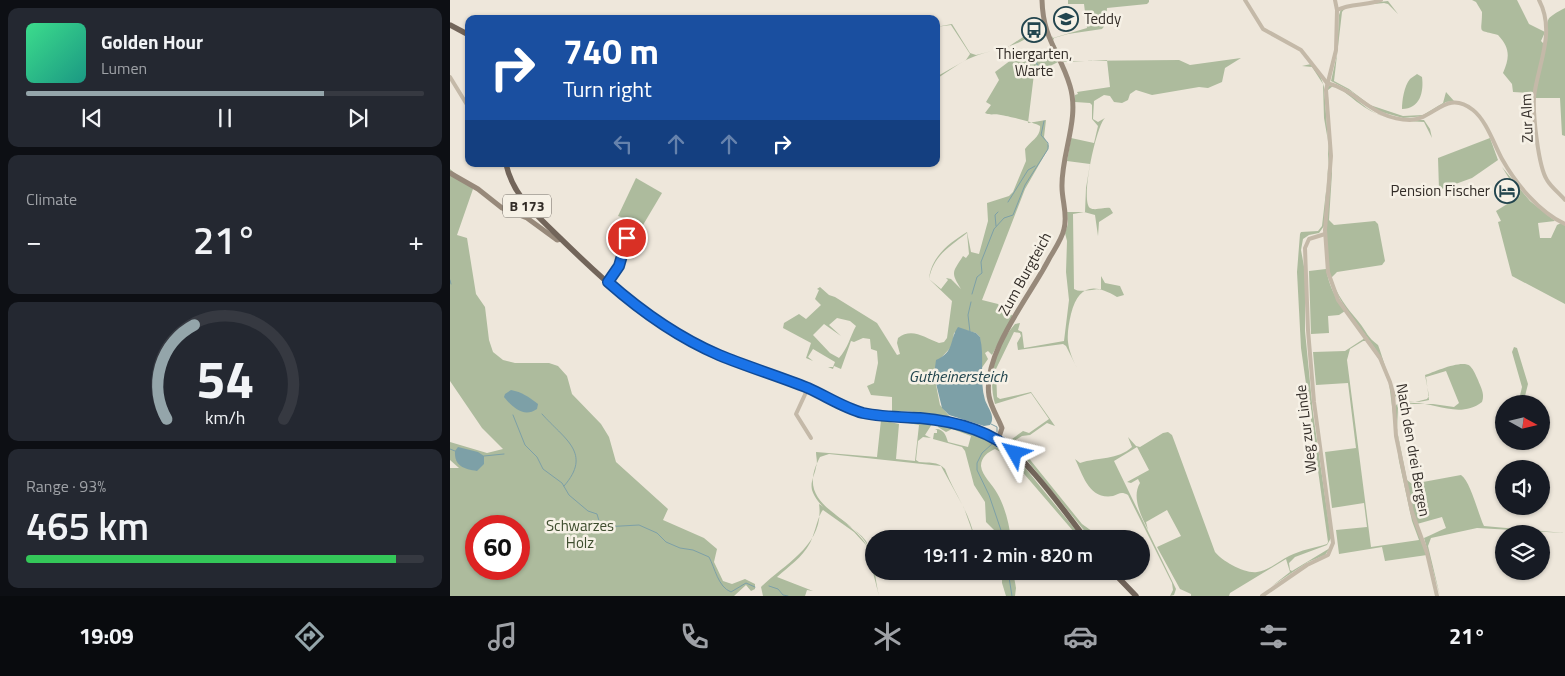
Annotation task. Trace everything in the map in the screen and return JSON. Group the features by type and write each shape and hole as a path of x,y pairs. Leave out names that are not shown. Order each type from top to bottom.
{"main road":[{"path":"450,25 465,33"},
{"name":"B 173","path":"507,167 516,192 535,214 608,282 651,317 693,342 737,362 808,388 864,413 934,420 977,430 998,440 1021,459 1079,530"},
{"path":"1121,580 1136,596"}],"street":[{"name":"Zum Burgteich","path":"998,440 1002,428 992,405 988,389 992,362 1054,251 1062,235 1065,223 1062,185 1072,116 1072,92 1065,72 1046,33 1042,0"},
{"path":"1245,0 1263,29 1302,50 1327,83 1344,88 1372,110 1390,117 1410,120 1425,117 1449,102 1456,102 1472,110 1490,132 1506,165 1528,195 1542,209 1565,224"},
{"name":"Nach den drei Bergen","path":"1335,0 1337,10 1336,50 1327,83 1326,105 1331,156 1325,234 1328,272 1338,300 1380,358 1390,382 1393,393 1396,436 1412,512 1427,553 1438,596"},
{"path":"1337,10 1346,5 1373,3 1381,0"},
{"name":"Zur Alm","path":"1539,0 1544,10 1546,21 1543,60 1534,97 1537,140 1547,180 1565,200"},
{"path":"450,77 465,101"},
{"path":"450,173 478,189 502,208 527,218 556,240 561,239"},
{"path":"608,282 619,266 632,221"},
{"name":"Weg zur Linde","path":"1262,596 1307,565 1328,555 1333,543 1314,402 1307,324 1305,248 1309,239 1325,234"},
{"path":"808,388 796,414 811,438"}],"green space":[{"path":"1068,0 1149,0 1149,2 1147,4 1107,8 1106,24 1102,29 1054,38 1053,41 1064,61 1090,61 1063,62 1053,45 1052,36 1053,38 1087,28 1084,4 1068,4"},
{"path":"1472,0 1517,0 1529,24 1545,32 1541,41 1544,44 1547,42 1548,20 1565,8 1565,136 1562,135 1560,98 1531,98 1529,93 1513,92 1512,84 1503,73 1508,57 1505,44 1498,35 1482,30 1482,12 1476,2"},
{"path":"1388,1 1398,14 1388,4 1384,3 1355,5 1342,12 1334,81 1349,89 1370,105 1403,116 1423,115 1443,103 1446,92 1454,101 1446,102 1425,116 1403,118 1374,110 1352,92 1331,81 1337,54 1341,9 1352,5"},
{"path":"1031,23 1032,26 1029,27 1031,35 1009,46 1023,37 1024,25"},
{"path":"952,24 970,53 976,55 999,49 968,59 940,76 940,75 966,60 970,54 951,25 940,26"},
{"path":"1050,49 1058,62 1034,74 1028,122 985,113 991,105 986,102 999,80 995,72 1011,60 1023,62"},
{"path":"1241,58 1225,68 1222,82 1208,88 1199,87 1152,95 1136,90 1130,94 1128,100 1122,103 1114,102 1110,96 1104,95 1094,101 1093,119 1098,122 1105,118 1097,134 1090,164 1067,161 1071,138 1094,143 1098,126 1092,119 1092,105 1090,103 1075,102 1077,92 1110,87 1107,61 1179,60 1190,65"},
{"path":"1311,64 1319,74 1323,84 1312,67 1302,66"},
{"path":"1417,74 1422,77 1420,99 1413,106 1402,109 1406,86 1410,79"},
{"path":"1323,84 1324,87 1329,154 1328,168 1328,141 1324,118"},
{"path":"1331,85 1346,91 1367,108 1378,114 1375,113 1368,109 1333,86 1328,90 1329,119 1327,94 1328,87"},
{"path":"1388,118 1424,120 1430,129 1432,138 1424,122 1398,120"},
{"path":"1329,119 1331,144 1331,163"},
{"path":"1046,120 1044,137 1049,146 1025,189 982,300 998,304 1013,316 992,355 988,351 985,353 988,359 981,369 980,337 976,333 961,329 954,333 952,346 941,358 934,375 940,405 950,417 908,411 892,412 892,397 871,395 867,386 874,383 878,363 877,351 871,349 870,339 863,338 854,342 851,341 841,369 834,366 833,369 828,367 833,367 835,362 813,349 808,357 813,361 806,358 811,343 783,328 784,323 799,314 806,319 821,305 815,299 819,290 817,289 820,287 829,295 877,323 897,355 900,354 897,343 898,338 908,333 924,336 939,343 944,342 947,338 952,301 929,279 930,271 937,257 942,251 967,232 971,252 979,254 988,221 987,203 1009,196 1013,192 1026,161 1025,149 1039,133 1040,126 1031,122","holes":["967,233 969,254 966,258 963,256 954,272 955,279 961,289 951,279 946,278 948,280 941,289 929,279 938,258","837,318 850,321 856,326 839,358 830,353 813,335 824,324 841,336 829,325"]},
{"path":"1490,138 1498,160 1472,178 1439,190 1438,158"},
{"path":"1331,163 1332,173 1329,220 1334,225 1375,221 1378,224 1385,261 1382,265 1337,272 1331,278 1333,284 1329,273 1327,262 1327,224"},
{"path":"1090,167 1087,202 1090,208 1110,208 1113,213 1099,222 1098,236 1095,215 1084,212"},
{"path":"1502,167 1530,201 1555,221 1538,223 1540,238 1551,238 1557,225 1561,223 1565,225 1565,304 1512,276 1498,222 1501,221 1496,211 1520,196"},
{"name":"Schwarzes Holz","path":"450,169 473,189 457,235 467,238 476,294 485,307 489,340 493,352 503,360 515,363 549,363 558,366 567,376 572,394 601,424 609,437 616,462 668,509 663,520 704,538 717,549 714,562 723,581 732,584 745,579 755,584 755,589 751,591 746,585 734,596 450,596 450,468 459,468 450,460 450,442 487,453 503,449 482,428 450,381"},
{"path":"636,178 662,193 643,225 618,216"},
{"path":"1327,182 1324,226 1319,233 1309,235 1303,239 1301,250 1305,272 1305,331 1313,413 1331,538 1327,545 1295,557 1289,563 1290,570 1292,571 1330,548 1325,555 1308,562 1272,586 1290,572 1286,559 1230,593 1229,596 1191,596 1191,594 1180,589 1157,547 1181,536 1167,510 1146,522 1148,530 1137,501 1140,483 1138,479 1131,483 1127,482 1149,470 1137,447 1114,461 1147,530 1146,530 1128,495 1122,493 1113,496 1098,494 1084,479 1075,459 1080,463 1114,456 1132,447 1128,437 1136,446 1140,447 1168,432 1172,435 1215,552 1223,559 1240,569 1257,572 1269,568 1294,554 1327,544 1301,348 1297,272 1301,232 1318,231 1322,226"},
{"path":"1067,212 1084,212 1073,214 1074,289 1085,291 1078,297 1074,305 1068,332 1069,349 1077,368 1066,346 1063,344 1018,350 1017,343 1021,336 1020,333 1014,332 996,369 997,397 1000,399 1031,392 1055,426 1047,423 1030,435 1022,436 1014,441 1012,439 1023,431 1029,433 1049,419 1031,393 995,404 992,383 998,351 1008,332 1015,324 1020,323 1018,330 1022,332 1024,348 1064,341 1069,300 1066,272 1067,241 1065,233 1068,224"},
{"path":"1326,269 1333,291 1345,311 1339,315 1328,316 1329,333 1311,334 1309,271"},
{"path":"1101,276 1105,283 1120,286 1124,295 1117,297 1099,289 1101,289"},
{"path":"1333,284 1346,306 1369,337 1378,345 1397,397 1400,401 1415,402 1398,402 1376,350 1349,313"},
{"path":"1365,338 1367,341 1363,341 1350,349 1347,360 1371,547 1419,540 1412,521 1396,438 1412,516 1427,555 1385,561 1382,547 1339,554 1336,530 1367,527 1364,503 1332,508 1325,452 1356,448 1348,383 1316,385 1313,352 1345,351"},
{"path":"1368,343 1380,359 1389,380 1393,399 1395,427 1389,383 1380,361"},
{"path":"1514,347 1517,348 1528,384 1525,395 1520,395 1522,387 1512,352"},
{"path":"1466,364 1473,369 1476,375 1483,399 1482,402 1472,408 1461,410 1423,404 1454,407 1459,403 1446,371 1426,377 1427,387 1425,375 1455,365"},
{"path":"1397,404 1407,404 1398,407 1397,428 1395,407"},
{"path":"881,420 899,424 896,459 915,461 919,425 903,422 932,424 925,435 931,438 923,437 918,441 916,460 942,466 962,505 941,466 829,454 820,457 816,469 816,452 877,457"},
{"path":"939,423 979,434 1004,448 1001,452 995,449 987,453 982,460 981,466 983,473 1002,504 1010,530 994,530 986,522 985,502 974,485 965,451 962,447 933,439 934,433 937,433 935,429 938,429 944,432 948,442 968,447 971,436 952,429 946,432 938,427"},
{"path":"1398,433 1407,480 1412,484 1461,475 1468,484 1484,526 1495,527 1495,529 1477,528 1431,538 1428,546 1440,596 1424,538 1446,528 1442,517 1417,524 1422,536 1419,533 1412,509"},
{"path":"1017,441 1082,524 1090,530 1084,530 1014,444"},
{"path":"1008,451 1022,464 1076,530 1072,530 1007,454 1004,454"},
{"path":"813,477 815,491 822,502 851,527 829,512 816,498 812,490"},
{"path":"819,504 858,534 865,544 854,532 823,510 819,517"},
{"path":"1150,535 1176,589 1174,595 1170,596 1173,590 1172,583 1150,539"},
{"path":"813,536 803,553 777,577 813,591 807,590 805,596 763,596 761,587 801,552"},
{"path":"1002,580 1015,580 1015,596 1006,596"}],"water":[{"name":"Gutheinersteich","path":"958,327 976,333 980,337 983,392 992,416 990,425 984,426 949,415 942,408 934,375 936,360 942,357 949,349"},
{"path":"511,390 522,393 532,399 538,404 537,409 532,412 523,412 515,408 504,397"},
{"path":"458,447 478,452 484,456 484,464 477,471 461,466 455,456 455,451"}],"waterway":[{"path":"1035,58 1040,73"},
{"path":"972,294 977,277 982,273 981,262 994,229 1004,218 1013,215 1025,185 1048,149 1048,143 1041,135 1044,121"},
{"path":"1008,202 1028,170 1035,166"},
{"path":"996,226 995,215 998,212"},
{"path":"450,280 451,284"},
{"path":"970,332 968,315 971,302"},
{"path":"542,414 566,439 576,455 576,464 564,486"},
{"path":"513,415 525,445 537,457 543,469 562,483 569,495 588,511 597,514 603,527 639,525 657,533 666,542 709,557 720,582 727,590 731,592 746,583 755,587"},
{"path":"991,424 997,427 997,432"},
{"path":"992,444 982,453 977,463 977,470 989,495 1001,530"},
{"path":"450,449 455,451"},
{"path":"484,456 504,454"},
{"path":"1009,580 1012,596"},
{"path":"769,586 778,589 783,595 788,596"}],"place":[{"name":"Teddy","path":"1066,19"},
{"name":"Thiergarten, Warte","path":"1034,30"},
{"name":"Pension Fischer","path":"1507,191"}],"route":[{"path":"627,238 619,266 608,282 637,307 678,334 717,354 808,388 854,410 880,416 922,418 971,428 994,437 1015,453"}]}
